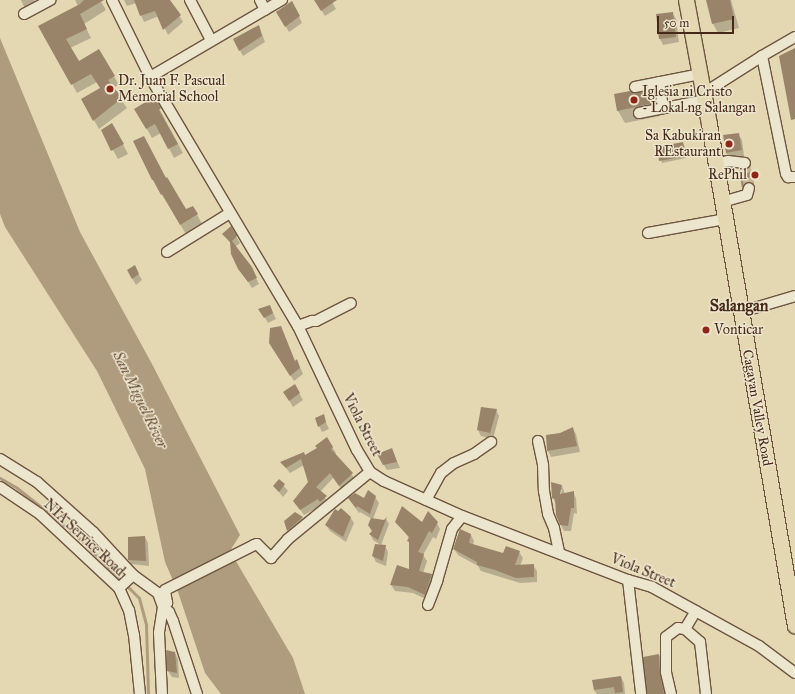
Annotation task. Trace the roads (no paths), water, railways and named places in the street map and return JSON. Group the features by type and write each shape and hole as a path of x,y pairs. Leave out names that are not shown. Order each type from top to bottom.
{"highway":[{"name":"Cagayan Valley Road","path":"686,0 716,164 795,626"}],"street":[{"path":"24,14 50,0"},
{"name":"Viola Street","path":"112,0 150,77 298,326 357,450 370,472 384,481 462,516 559,552 628,580 652,587 759,646 795,673"},
{"path":"190,0 212,40"},
{"path":"260,0 265,10"},
{"path":"150,77 282,0"},
{"path":"640,113 704,96 762,56 795,37"},
{"path":"762,56 786,174 788,177 795,177"},
{"path":"635,87 700,74"},
{"path":"659,82 663,108"},
{"path":"716,164 728,161 744,163"},
{"path":"722,202 748,195 749,188"},
{"path":"167,252 230,213"},
{"path":"648,233 725,219"},
{"path":"741,312 795,296"},
{"path":"298,326 316,321 350,303"},
{"path":"426,500 441,473 454,462 474,454 491,442"},
{"path":"538,442 543,465 544,490 548,514 554,528 559,552"},
{"path":"0,459 37,482 93,532 132,577 158,593 163,607 159,633 162,694"},
{"path":"163,607 167,604 165,590 254,545 257,544 267,556 271,558 288,539 370,472"},
{"name":"NIA Service Road","path":"0,487 40,514 120,587 129,610 132,623 140,694"},
{"path":"428,605 437,581 452,530 462,516"},
{"path":"120,587 132,577"},
{"path":"628,580 641,693"},
{"path":"163,607 169,612 173,621 197,694"},
{"path":"685,630 696,611"},
{"path":"671,694 666,672 666,637 678,628 685,630 700,642 706,694"}],"water":[{"name":"San Miguel River","path":"0,38 80,232 152,364 240,535 230,551 293,658 305,694 221,694 205,673 178,592 165,562 145,469 97,371 5,227 0,214"}],"waterway":[{"path":"0,478 17,488 74,533 139,598 146,625 148,694"}],"tunnel":[{"path":"745,163 749,188"}],"place":[{"name":"Dr. Juan F. Pascual Memorial School","path":"110,89"},
{"name":"Iglesia ni Cristo - Lokal ng Salangan","path":"634,100"},
{"name":"Sa Kabukiran REstaurant","path":"729,144"},
{"name":"RePhil","path":"755,175"},
{"name":"Vonticar","path":"706,330"}],"district":[{"name":"Salangan","path":"739,306"}]}
